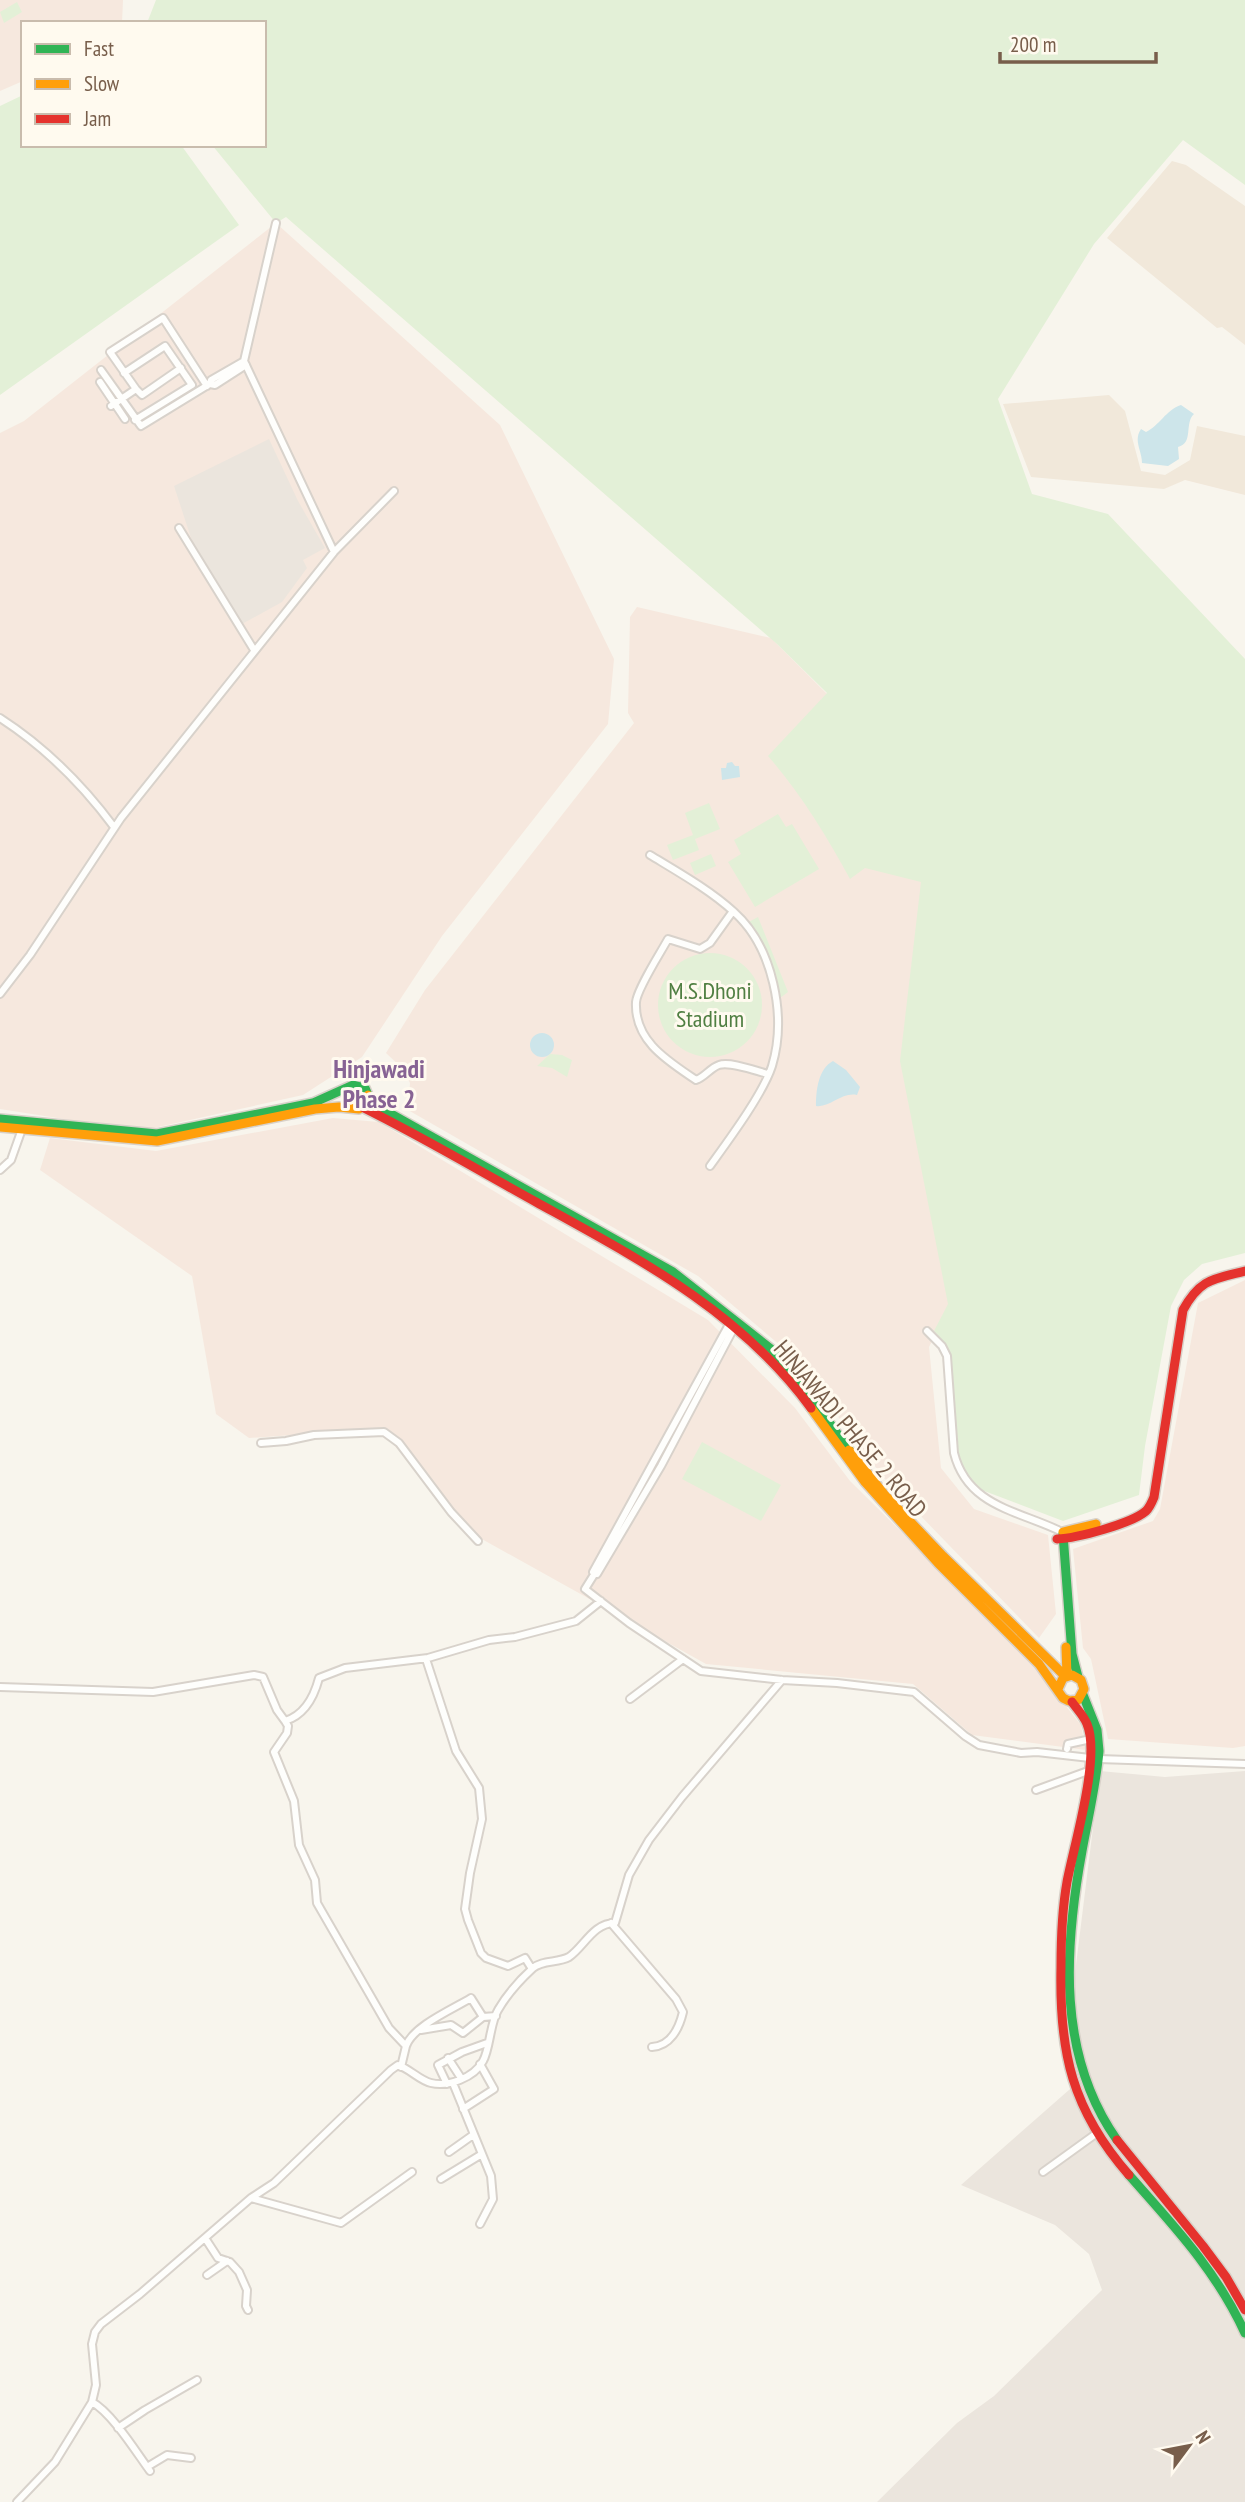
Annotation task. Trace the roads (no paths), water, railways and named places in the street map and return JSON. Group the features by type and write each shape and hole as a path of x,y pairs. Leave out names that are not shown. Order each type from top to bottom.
{"main road":[{"path":"0,1119 142,1137 313,1103 353,1084 365,1088 368,1097 362,1107 327,1108 172,1138 142,1137 0,1127"},
{"path":"345,1090 344,1099 350,1107"},
{"name":"HINJAWADI PHASE 2 ROAD","path":"368,1097 391,1114 661,1273 771,1349 794,1374 856,1460 891,1501 1066,1676"},
{"name":"HINJAWADI PHASE 2 ROAD","path":"362,1107 488,1172"},
{"path":"1060,1535 1135,1511 1145,1502 1150,1487 1174,1317 1180,1302 1199,1278 1212,1272 1245,1265"},
{"path":"1060,1535 1138,1516 1151,1505 1183,1310 1189,1297 1202,1282 1245,1271"},
{"name":"HINJAWADI PHASE 2 ROAD","path":"734,1322 789,1379 879,1498 938,1563 1039,1664 1058,1689"},
{"path":"1060,1535 1066,1676 1058,1689 1063,1698 1072,1702 1087,1724 1094,1759 1088,1771 1063,1902 1060,2022 1064,2051 1079,2098 1097,2133 1124,2168 1188,2238 1217,2276 1245,2333"},
{"path":"1060,1535 1072,1654 1078,1677 1084,1686 1083,1696 1096,1724 1094,1759 1075,1889 1071,2004 1077,2055 1098,2110 1118,2143 1212,2255 1231,2282 1245,2310"},
{"path":"1046,1657 1060,1656 1066,1649"},
{"path":"1066,1676 1078,1677"},
{"path":"1072,1702 1083,1696"}],"street":[{"path":"276,223 245,363 334,552"},
{"path":"181,368 142,395 110,352 161,319 165,320 209,385"},
{"path":"169,351 181,343"},
{"path":"124,373 163,346 192,385 135,420"},
{"path":"116,403 141,426 209,385 215,386 245,363"},
{"path":"101,370 105,385 125,419"},
{"path":"116,403 135,389"},
{"path":"164,403 169,410"},
{"path":"0,994 30,955 114,827 334,552 394,491"},
{"path":"179,528 254,650"},
{"path":"0,718 33,740 61,766 114,827"},
{"path":"650,855 733,911 750,930 765,956 776,991 778,1024 772,1066 743,1118 710,1166"},
{"path":"733,911 710,943 700,949 668,939 636,1000 639,1020 645,1040 669,1062 696,1080 703,1078 717,1065 729,1063 742,1069 768,1074"},
{"path":"0,1170 10,1160 22,1129"},
{"path":"734,1322 638,1488 585,1589 629,1623 701,1671 914,1692 979,1745 1021,1753 1037,1752 1094,1759 1245,1764"},
{"path":"594,1573 597,1574 645,1492 734,1322"},
{"path":"927,1331 942,1346 947,1356 954,1453 958,1467 969,1485 987,1499 1060,1535"},
{"path":"261,1443 304,1436 384,1432 400,1443 450,1512 478,1541"},
{"path":"638,1488 645,1492"},
{"path":"285,1721 293,1719 314,1698 320,1678 345,1668 426,1659 489,1640 515,1637 576,1621 601,1601"},
{"path":"426,1659 456,1751 479,1788 482,1819 470,1873 466,1909 468,1920 481,1953 486,1958 508,1966 525,1958 532,1969"},
{"path":"630,1699 683,1659"},
{"path":"0,1687 153,1692 254,1675 263,1677 277,1710 289,1726 274,1752 294,1801 299,1845 315,1880 317,1903 389,2028 405,2046"},
{"path":"17,2502 55,2462 92,2402 96,2385 92,2344 95,2332 101,2324 251,2198 274,2183 398,2065 427,2082 450,2083 480,2064 498,2010 535,1965 569,1957 589,1936 615,1923 629,1875 649,1840 682,1797 782,1680"},
{"path":"1067,1749 1069,1744 1091,1740"},
{"path":"1036,1790 1088,1771"},
{"path":"611,1923 676,1998 682,2012 673,2035 661,2046 652,2047"},
{"path":"401,2067 408,2039 434,2018 471,1998 483,2017"},
{"path":"421,2029 451,2025 463,2033 483,2017 496,2016"},
{"path":"480,2224 492,2199 491,2176 463,2109 438,2065 448,2058 487,2043"},
{"path":"448,2058 461,2078"},
{"path":"463,2109 494,2089 480,2064"},
{"path":"1043,2172 1097,2133"},
{"path":"449,2152 473,2135"},
{"path":"441,2179 482,2154"},
{"path":"251,2198 341,2223 412,2172"},
{"path":"205,2238 218,2258 235,2266 245,2283 248,2310"},
{"path":"207,2275 227,2261"},
{"path":"118,2428 197,2380"},
{"path":"92,2402 99,2406 118,2428 148,2469 167,2455 191,2458"}],"water":[{"path":"1181,405 1194,414 1186,441 1178,447 1179,459 1168,466 1142,463 1138,442 1141,429 1146,432 1151,429 1171,410"},
{"path":"732,762 739,766 740,777 722,780 721,768 726,768 727,763"},
{"path":"542,1033 553,1040 554,1045 547,1056 542,1057 531,1050 530,1045 537,1034"},
{"path":"833,1061 846,1070 860,1087 857,1095 816,1106 821,1075"}],"district":[{"name":"Hinjawadi Phase 2","path":"379,1084"}],"park label":[{"name":"M.S.Dhoni Stadium","path":"710,1005"}]}
